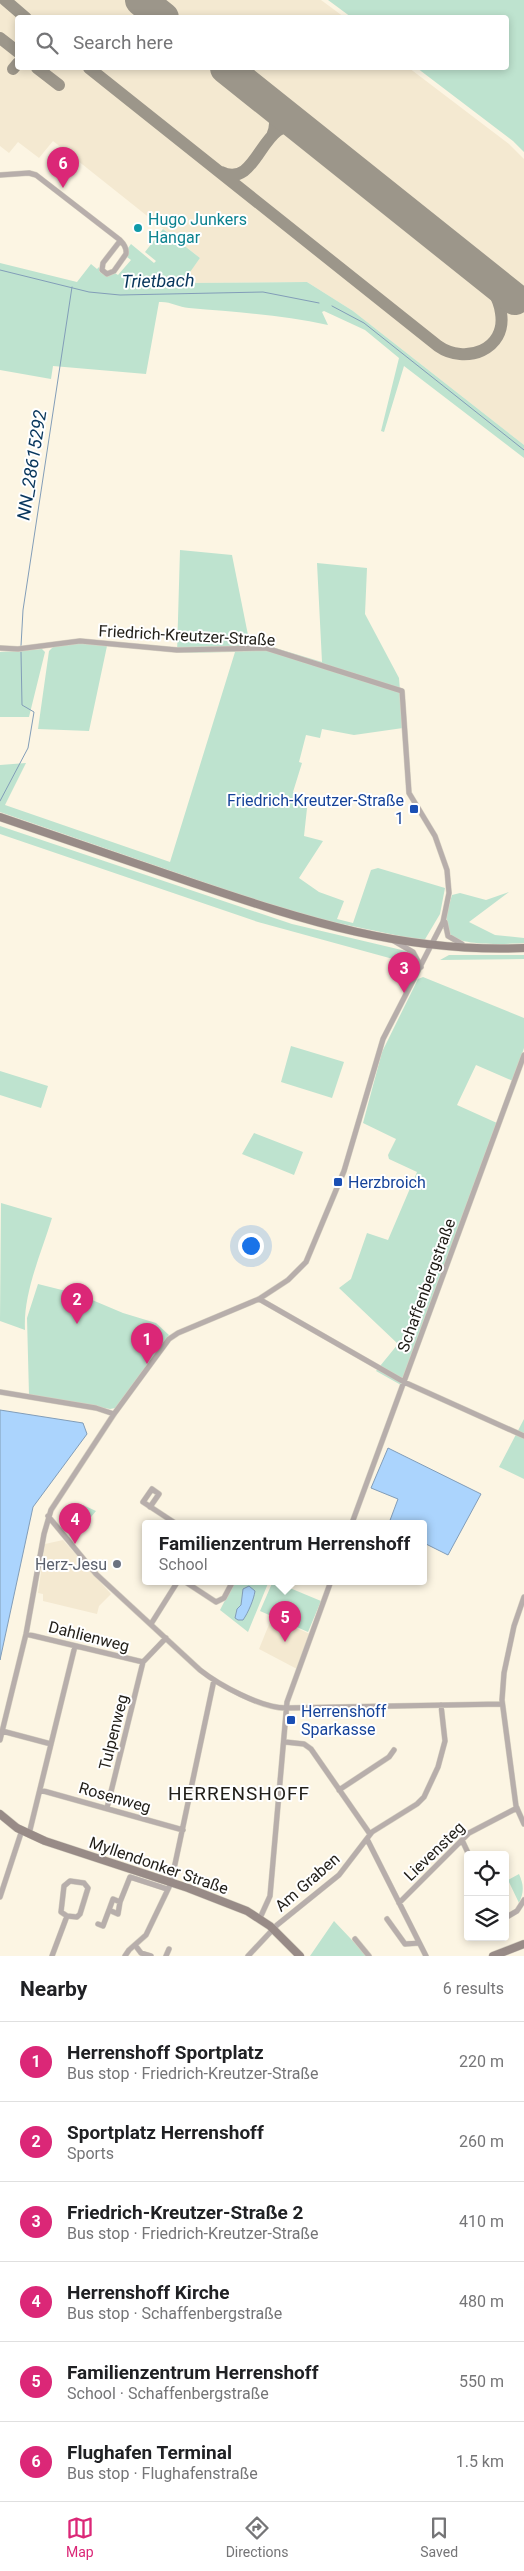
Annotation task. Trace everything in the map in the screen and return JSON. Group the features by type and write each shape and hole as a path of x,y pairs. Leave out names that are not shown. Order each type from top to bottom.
{"main road":[{"path":"0,817 265,907 339,930 394,941 432,946 485,950 524,948"},
{"name":"Myllendonker Straße","path":"0,1814 25,1832 169,1886 240,1908 260,1918 300,1956"},
{"path":"493,1956 524,1944"}],"street":[{"path":"0,175 29,173 36,175 120,241 126,249 125,257 111,274 104,272 103,263 120,241"},
{"name":"Friedrich-Kreutzer-Straße","path":"0,648 18,649 80,641 177,650 266,648 402,690 408,793 441,850 449,888 445,916 446,930 452,940 485,950"},
{"name":"Friedrich-Kreutzer-Straße","path":"0,1740 26,1634 48,1516 54,1503 114,1414 172,1336 259,1299 292,1277 308,1258 344,1171 383,1039 421,968 445,916"},
{"path":"394,941 413,952 421,968"},
{"name":"Schaffenbergstraße","path":"353,1520 524,1055"},
{"path":"259,1299 404,1382 524,1436"},
{"path":"0,1392 96,1408 114,1414"},
{"path":"150,1507 170,1520"},
{"path":"48,1516 96,1574 214,1680 263,1703 286,1708 502,1704"},
{"path":"151,1624 175,1585"},
{"path":"190,1585 216,1602 224,1598 231,1585"},
{"path":"260,1918 270,1896 285,1742 286,1708 330,1585"},
{"path":"524,1597 516,1620 505,1667 502,1704 517,1808 524,1824"},
{"name":"Dahlienweg","path":"26,1634 143,1662 166,1638"},
{"path":"0,1897 40,1790 75,1646"},
{"name":"Tulpenweg","path":"107,1808 143,1662"},
{"path":"125,1956 146,1935 169,1886 183,1830 214,1680"},
{"name":"Am Graben","path":"248,1956 273,1929 336,1878 368,1837 383,1824 417,1804 426,1794 438,1767 445,1741 441,1705"},
{"path":"2,1732 51,1744"},
{"path":"285,1742 309,1747 339,1790 368,1837 426,1956"},
{"path":"339,1790 389,1757 394,1750"},
{"name":"Rosenweg","path":"40,1790 183,1830"},
{"name":"Lievensteg","path":"399,1903 472,1830 517,1808"},
{"path":"462,1840 467,1851"},
{"path":"109,1910 118,1914 120,1902 130,1877 169,1886"},
{"path":"70,1881 86,1885 88,1891 80,1915 76,1917 67,1916 62,1914 60,1907 65,1883 70,1881"},
{"path":"98,1924 103,1926 113,1899 120,1902"},
{"path":"509,1916 517,1911 524,1900"},
{"path":"52,1956 67,1916"},
{"path":"387,1919 405,1944 419,1943"},
{"path":"355,1939 369,1956"},
{"path":"134,1946 141,1953 151,1956"},
{"path":"166,1956 169,1949"}],"shaded area":[{"path":"0,0 321,0 341,15 15,15 15,70 412,70 509,144 524,159 524,445 353,311 307,282 184,283 182,282 200,258 53,141 39,158 18,142 9,153 0,146"},
{"path":"63,1540 111,1594 99,1606 97,1614 43,1601 43,1594 38,1593 45,1544"},
{"path":"272,1617 310,1634 297,1669 259,1649"}],"green space":[{"path":"328,0 524,0 524,152 513,141 420,70 509,70 509,15 348,15"},
{"path":"163,229 200,258 184,283 307,282 353,311 524,445 524,458 404,366 384,432 381,431 399,358 365,330 324,311 322,312 328,325 276,316 189,308 167,302 159,302 146,374 53,366 51,379 0,370 0,263 77,282 91,264 97,269 99,267 99,271 104,275 115,273 118,275 131,260 127,257 128,248 131,244 154,263 156,261 145,252"},
{"path":"180,550 232,555 250,645 269,646 322,662 317,563 367,568 365,614 399,678 403,728 354,735 322,729 320,738 306,735 299,762 302,763 293,792 308,799 304,836 323,841 299,878 319,892 344,901 337,919 353,923 371,870 378,868 445,888 440,914 424,941 299,915 0,812 0,765 26,763 5,805 170,862 235,652 177,653"},
{"path":"80,643 107,646 89,731 38,729 49,651 54,646"},
{"path":"42,649 45,652 29,717 0,717 0,652"},
{"path":"0,826 292,924 406,951 411,953 416,965 410,967 393,959 258,922 0,834"},
{"path":"509,892 469,922 495,935 524,938 524,943 472,943 462,941 449,933 447,920 452,895 460,893 486,900"},
{"path":"449,955 524,955 524,959 440,960"},
{"path":"423,977 524,1018 524,1048 513,1081 476,1065 457,1105 497,1123 401,1385 376,1371 398,1344 339,1288 351,1279 367,1233 388,1240 417,1172 389,1159 388,1155 396,1139 363,1123 382,1052 418,979"},
{"path":"291,1046 344,1062 332,1098 281,1082"},
{"path":"0,1071 48,1086 41,1108 0,1095"},
{"path":"254,1133 303,1152 294,1175 242,1154"},
{"path":"1,1203 52,1218 30,1288 25,1316 25,1330 0,1321"},
{"path":"38,1284 78,1294 123,1313 156,1323 169,1335 116,1408 110,1409 29,1395 27,1318"},
{"path":"524,1419 524,1479 499,1467"},
{"path":"83,1505 96,1511 73,1539 69,1535 70,1533 63,1527"},
{"path":"233,1585 267,1585 248,1632 220,1610"},
{"path":"271,1585 283,1585 321,1601 308,1632 260,1611"},
{"path":"519,1874 523,1888 519,1903 509,1882 509,1879"},
{"path":"334,1921 367,1956 310,1956"}],"water":[{"path":"0,1410 83,1423 87,1434 33,1507 0,1660"},
{"path":"388,1448 481,1494 448,1555 427,1544 427,1520 390,1520 398,1499 371,1488"},
{"path":"249,1586 255,1591 253,1598 243,1620 238,1620 235,1618 237,1609 241,1605 243,1589"}],"waterway":[{"name":"Trietbach","path":"0,270 89,292 120,295 263,292 319,303"},
{"name":"NN_28615292","path":"21,646 23,610 72,287"},
{"name":"Trietbach","path":"332,306 364,323 524,450"},
{"name":"NN_28615292","path":"0,801 28,748 34,712 22,705 21,652"}],"taxiway":[{"path":"5,0 22,15"},
{"path":"0,38 15,50"},
{"path":"40,70 59,85"},
{"path":"92,70 438,346 449,352 471,354 482,350 491,345 501,326 498,300 488,282 475,267"},
{"path":"263,98 270,106 274,115 275,125 272,136"},
{"path":"221,172 234,175 244,171 278,130 289,126 303,129"}],"runway":[{"path":"141,0 159,15"},
{"path":"229,70 515,299"}],"place":[{"name":"Flughafen Terminal","path":"63,188"},
{"name":"Hugo Junkers Hangar","path":"138,228"},
{"name":"Friedrich-Kreutzer-Straße 1","path":"414,809"},
{"name":"Friedrich-Kreutzer-Straße 2","path":"404,993"},
{"name":"Herzbroich","path":"338,1182"},
{"name":"Sportplatz Herrenshoff","path":"77,1324"},
{"name":"Herrenshoff Sportplatz","path":"147,1364"},
{"name":"Herrenshoff Kirche","path":"75,1544"},
{"name":"Herz-Jesu","path":"117,1564"},
{"name":"Familienzentrum Herrenshoff","path":"285,1642"},
{"name":"Herrenshoff Sparkasse","path":"291,1720"}],"district":[{"name":"HERRENSHOFF","path":"239,1793"}]}
